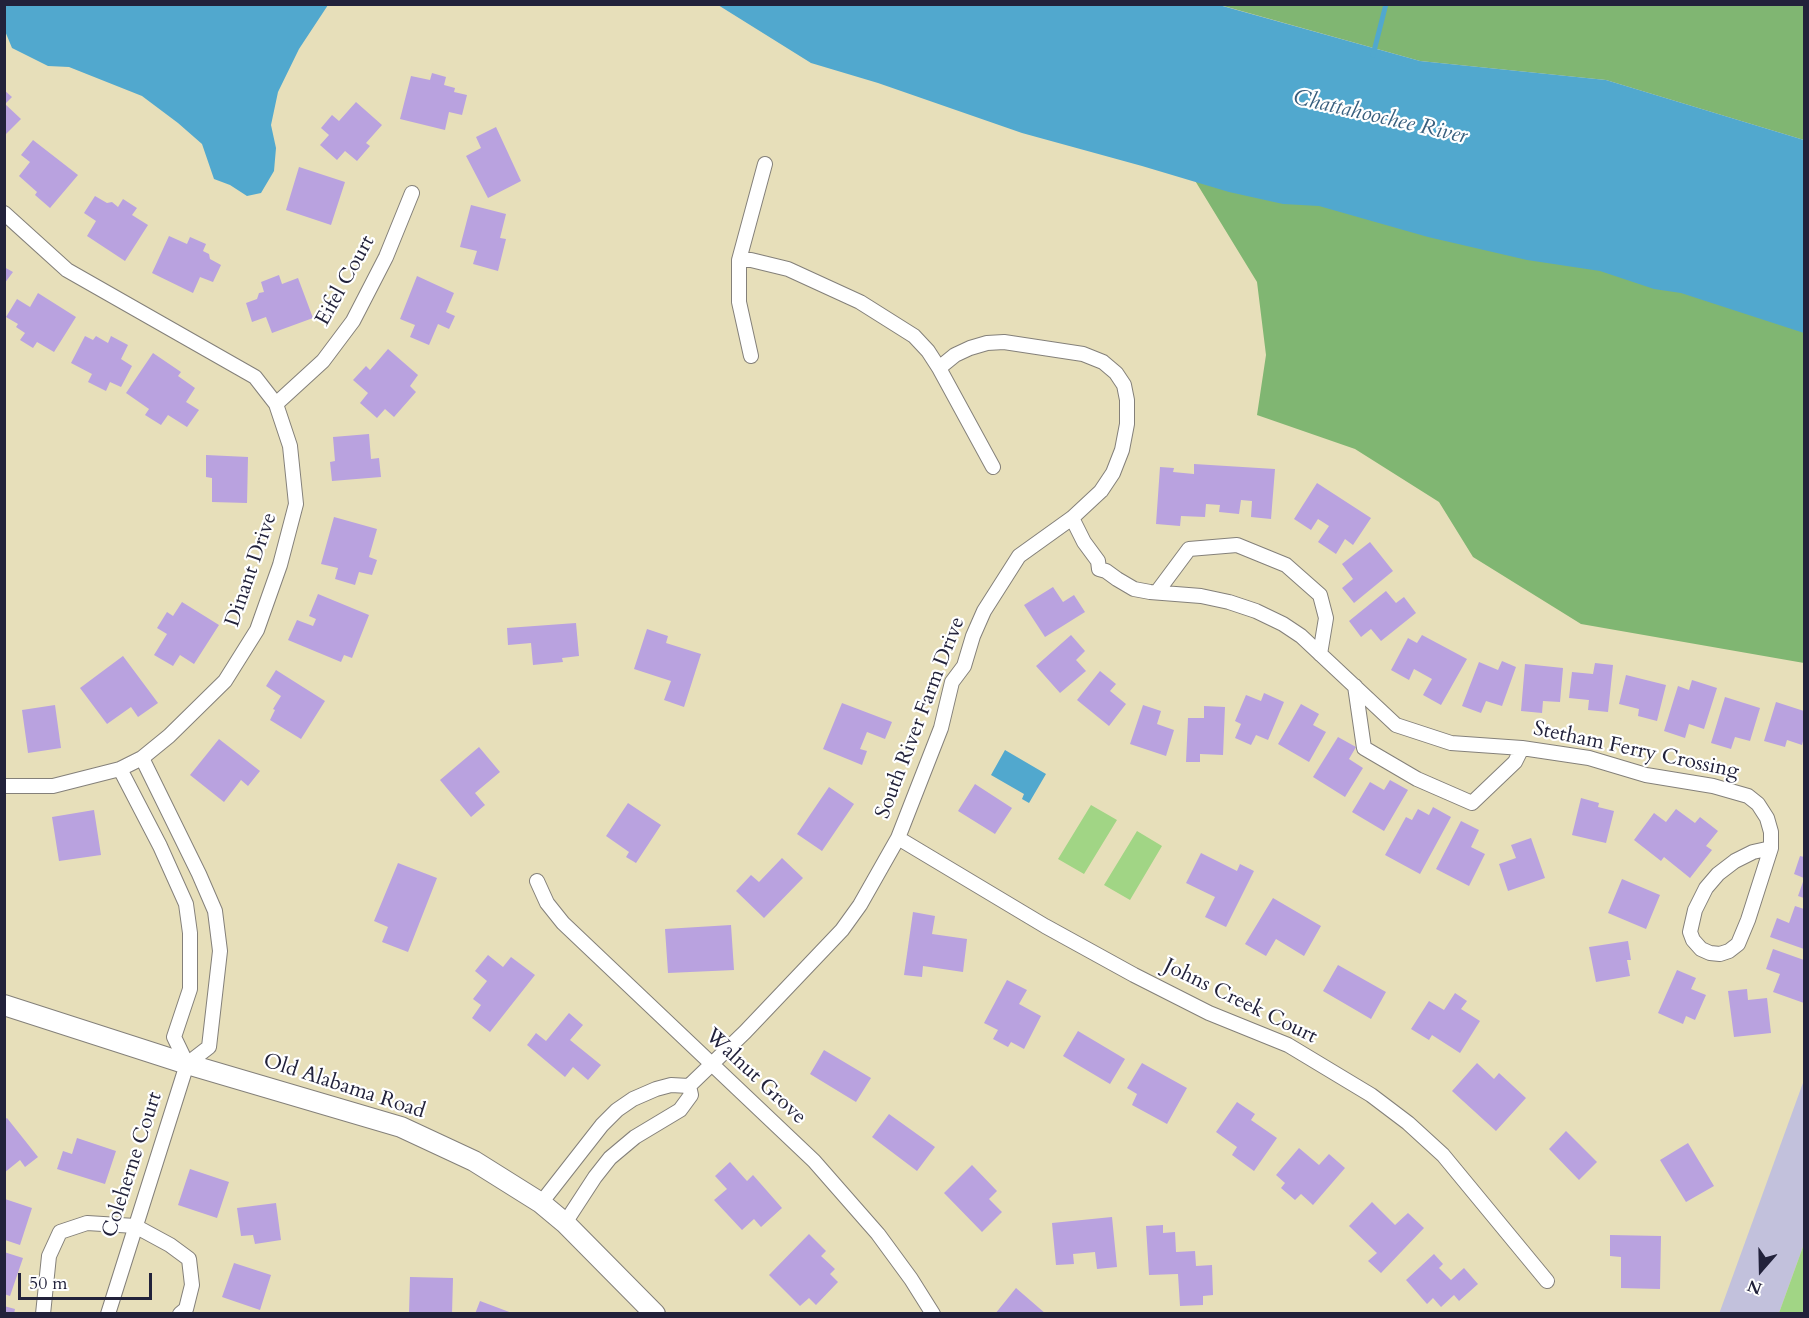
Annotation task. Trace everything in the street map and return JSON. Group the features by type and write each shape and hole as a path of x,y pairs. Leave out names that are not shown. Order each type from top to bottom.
{"main road":[{"name":"Old Alabama Road","path":"4,1005 187,1064 401,1127 474,1161 541,1203 565,1223 655,1314"}],"street":[{"path":"751,356 739,302 739,260 765,164"},
{"name":"Eifel Court","path":"276,404 324,361 353,321 386,257 412,193"},
{"name":"Dinant Drive","path":"4,213 67,270 255,377 276,404 290,446 296,504 280,565 257,630 225,681 169,736 142,758 120,769 53,786 4,786"},
{"path":"739,260 751,260 788,269 860,302 914,336 939,368 993,467"},
{"name":"South River Farm Drive","path":"565,1223 610,1158 635,1137 680,1110 691,1095 689,1086 745,1032 842,930 860,905 898,838 941,728 952,682 964,666 984,611 1019,556 1072,518 1101,491 1113,472 1122,450 1127,424 1127,400 1124,386 1116,373 1103,362 1083,354 1004,342 987,343 970,348 955,355 939,368"},
{"name":"Stetham Ferry Crossing","path":"1072,518 1084,542 1098,561 1099,569 1134,589 1201,596 1229,602 1256,611 1282,624 1302,636 1396,725 1450,743 1522,748 1589,758 1646,775 1713,786 1748,796 1758,804 1767,818 1771,832 1771,848"},
{"path":"1157,592 1190,549 1237,545 1286,565 1320,595 1326,618 1320,654"},
{"path":"1355,686 1364,748 1417,779 1472,803 1515,762 1522,748"},
{"path":"120,769 160,846 186,904 190,933 189,989 174,1037 187,1064 209,1047 220,951 214,911 199,874 142,758"},
{"name":"Johns Creek Court","path":"898,838 1045,926 1124,969 1209,1013 1288,1045 1371,1095 1408,1123 1443,1155 1547,1281"},
{"path":"1771,848 1738,944 1720,954 1701,949 1693,940 1690,932 1695,910 1706,888 1718,874 1735,861 1754,852 1771,848"},
{"name":"Walnut Grove","path":"537,881 548,903 563,923 814,1161 878,1234 933,1314"},
{"path":"189,989 217,991"},
{"name":"Coleherne Court","path":"108,1314 187,1064"},
{"path":"541,1203 602,1125 617,1110 633,1099 656,1089 671,1085 689,1086"},
{"path":"43,1314 49,1256 60,1232 87,1223 135,1226 170,1245 189,1259 192,1285 186,1309 180,1314"}],"shaded area":[{"path":"1804,1080 1804,1244 1779,1313 1719,1314"}],"green space":[{"path":"1220,5 1804,5 1804,140 1606,80 1420,61"},
{"path":"1161,125 1804,295 1804,663 1581,624 1473,557 1439,502 1355,449 1257,415 1266,355 1257,282"},
{"path":"1091,805 1117,820 1084,874 1058,859"},
{"path":"1137,831 1162,846 1130,900 1104,885"},
{"path":"1804,1244 1804,1313 1779,1313"}],"water":[{"path":"4,5 328,5 299,49 278,92 271,125 276,148 274,171 261,193 247,196 230,185 214,179 202,144 142,96 69,67 48,66 12,48 5,31"},
{"name":"Chattahoochee River","path":"718,5 1219,5 1420,61 1606,80 1804,140 1804,333 1681,293 1654,289 1600,271 1527,260 1428,237 1319,206 1283,204 1229,192 1022,133 878,83 811,63"},
{"path":"1005,750 1046,774 1029,803 1022,799 1024,794 991,775"}],"building":[{"path":"432,73 446,77 444,85 455,88 454,92 467,95 462,115 449,112 445,130 400,119 411,76 430,80"},
{"path":"4,90 12,97 5,104 21,119 4,136"},
{"path":"356,102 382,125 366,143 370,146 357,161 345,151 337,160 320,145 329,135 321,128 332,115 339,121"},
{"path":"496,127 521,181 488,198 466,156 481,148 476,137"},
{"path":"33,140 78,175 50,208 19,176 30,162 21,155"},
{"path":"299,167 345,182 331,225 286,210"},
{"path":"95,196 107,203 112,202 118,207 123,199 137,208 132,215 148,225 125,261 87,236 96,221 84,213"},
{"path":"471,205 506,214 500,238 506,239 498,271 473,264 477,251 460,247"},
{"path":"169,236 187,244 190,237 206,244 203,251 209,254 210,259 221,265 213,282 200,277 193,293 152,273"},
{"path":"4,267 13,272 4,284"},
{"path":"279,275 282,284 298,278 313,318 272,333 266,317 252,322 246,303 257,299 259,293 264,292 261,282"},
{"path":"417,276 454,293 446,312 455,316 449,329 438,324 429,345 410,337 415,325 400,319"},
{"path":"38,293 76,317 54,352 37,342 33,348 20,340 25,333 16,327 18,324 6,317 17,299 30,307"},
{"path":"85,336 93,340 96,336 108,343 111,336 128,345 121,359 132,366 121,387 110,382 106,391 88,382 92,374 71,363"},
{"path":"388,349 418,375 410,386 416,392 394,417 385,409 377,418 360,403 368,393 353,380 366,366 370,370"},
{"path":"153,353 181,372 178,376 195,388 186,402 199,410 187,427 168,415 161,425 145,415 149,409 126,393"},
{"path":"369,434 371,459 379,458 381,477 332,481 330,462 335,461 333,437"},
{"path":"206,455 248,457 247,503 212,502 212,478 206,477"},
{"path":"1194,464 1275,469 1271,519 1251,517 1252,501 1241,500 1239,514 1219,512 1220,505 1206,504 1205,517 1181,516 1180,526 1156,524 1160,467 1174,468 1173,472 1194,474"},
{"path":"1317,483 1371,518 1353,545 1345,539 1336,554 1318,542 1329,526 1318,519 1311,530 1294,519"},
{"path":"334,517 377,529 369,557 377,560 372,575 359,572 355,585 335,579 338,568 321,564"},
{"path":"1370,542 1393,571 1354,603 1342,588 1353,579 1342,564"},
{"path":"1053,587 1063,602 1074,595 1085,612 1045,637 1024,605"},
{"path":"1386,591 1396,603 1404,597 1416,613 1381,641 1371,629 1361,637 1349,621"},
{"path":"318,594 369,615 352,658 344,655 341,662 288,640 297,620 313,626 316,619 309,616"},
{"path":"182,602 219,625 194,664 180,655 173,666 154,655 167,634 157,628 167,612 173,616"},
{"path":"576,623 579,656 562,658 563,662 533,665 531,643 508,645 507,628"},
{"path":"647,629 668,636 666,643 701,654 684,707 664,700 671,681 634,669"},
{"path":"1071,635 1085,651 1076,660 1086,671 1060,693 1036,666"},
{"path":"1422,635 1467,659 1441,705 1423,695 1432,679 1414,669 1409,680 1391,670 1408,638 1417,643"},
{"path":"123,656 158,703 138,717 131,707 107,724 80,688"},
{"path":"1502,661 1516,667 1502,706 1486,701 1481,713 1462,706 1479,662 1498,670"},
{"path":"1595,663 1613,665 1608,712 1588,710 1589,700 1569,698 1572,672 1593,674"},
{"path":"1525,664 1563,668 1560,702 1543,701 1542,713 1521,711"},
{"path":"276,670 325,701 301,739 270,720 275,710 273,709 281,696 266,686"},
{"path":"1100,671 1116,684 1110,691 1126,704 1109,726 1077,700"},
{"path":"1626,675 1666,685 1657,721 1638,716 1639,709 1619,704"},
{"path":"1692,680 1717,688 1704,729 1689,724 1685,738 1664,731 1678,686 1689,690"},
{"path":"1264,693 1284,702 1268,740 1256,735 1251,745 1235,738 1241,724 1235,721 1246,695 1261,701"},
{"path":"1725,697 1760,708 1750,741 1735,737 1731,749 1711,743"},
{"path":"1776,702 1804,711 1802,745 1787,740 1785,747 1764,741"},
{"path":"842,703 892,722 885,739 867,732 860,749 867,751 862,765 823,749"},
{"path":"1301,704 1319,714 1313,725 1326,732 1309,762 1278,744"},
{"path":"55,705 61,748 28,753 22,710"},
{"path":"1143,705 1161,711 1157,724 1174,730 1166,756 1130,744"},
{"path":"1204,706 1225,707 1223,755 1200,754 1200,762 1186,762 1188,718 1204,718"},
{"path":"1338,737 1356,747 1349,759 1363,768 1345,797 1313,777"},
{"path":"219,739 260,771 248,786 241,780 224,802 190,775"},
{"path":"479,747 500,772 475,793 485,805 471,817 440,780"},
{"path":"1390,780 1408,790 1384,831 1352,812 1370,782 1384,790"},
{"path":"975,784 1012,808 995,834 958,811"},
{"path":"829,787 854,804 822,851 797,834"},
{"path":"1581,798 1599,803 1598,807 1614,811 1606,843 1572,835"},
{"path":"628,803 661,825 636,863 626,857 629,852 606,836"},
{"path":"1433,807 1451,817 1420,874 1385,855 1406,817 1412,820 1418,809 1429,815"},
{"path":"1676,809 1695,823 1700,817 1718,831 1706,846 1712,850 1690,878 1664,857 1661,861 1634,840 1654,813 1666,822"},
{"path":"94,810 101,855 59,861 52,817"},
{"path":"1461,821 1479,830 1471,847 1485,854 1469,886 1436,869"},
{"path":"1531,838 1545,878 1508,891 1499,864 1516,858 1511,845"},
{"path":"1201,853 1237,871 1240,864 1254,871 1226,927 1205,917 1215,897 1186,883"},
{"path":"1800,856 1804,857 1804,878 1794,874"},
{"path":"782,858 803,878 764,918 736,891 751,875 759,882"},
{"path":"398,863 437,878 408,952 382,942 388,927 374,921"},
{"path":"1622,879 1660,895 1646,929 1608,913"},
{"path":"1804,879 1804,898 1798,896"},
{"path":"1273,898 1321,926 1304,956 1276,939 1266,956 1245,944"},
{"path":"1795,906 1804,909 1804,949 1770,937 1777,918 1789,923"},
{"path":"913,912 935,916 932,934 967,939 963,972 923,966 922,977 904,975"},
{"path":"731,925 734,970 668,973 665,929"},
{"path":"1628,941 1631,960 1627,960 1630,976 1596,982 1589,947"},
{"path":"1773,949 1804,960 1804,1003 1773,992 1780,974 1766,969"},
{"path":"488,955 503,967 511,957 535,975 490,1032 472,1018 481,1005 473,999 487,981 475,971"},
{"path":"1338,965 1386,992 1371,1019 1323,991"},
{"path":"1677,970 1696,978 1691,989 1706,995 1695,1020 1686,1016 1683,1024 1658,1013"},
{"path":"1007,980 1027,990 1019,1004 1041,1016 1024,1049 1011,1042 1008,1047 993,1039 998,1030 984,1023"},
{"path":"1747,989 1748,1000 1767,998 1771,1033 1734,1037 1728,991"},
{"path":"1455,993 1467,1001 1461,1009 1480,1021 1460,1053 1432,1035 1429,1040 1411,1029 1429,1001 1444,1010"},
{"path":"569,1013 583,1025 570,1040 601,1065 588,1080 573,1067 565,1077 527,1045 536,1033 546,1041"},
{"path":"1078,1031 1125,1059 1110,1084 1063,1056"},
{"path":"824,1050 871,1078 856,1102 810,1074"},
{"path":"1142,1063 1187,1088 1167,1124 1132,1105 1137,1094 1127,1088"},
{"path":"1477,1063 1494,1079 1499,1073 1526,1098 1496,1131 1452,1091"},
{"path":"1237,1102 1255,1114 1251,1120 1277,1138 1254,1171 1232,1155 1237,1147 1216,1132"},
{"path":"889,1114 935,1147 917,1171 872,1137"},
{"path":"7,1118 38,1157 25,1167 20,1160 4,1173 4,1120"},
{"path":"1566,1131 1597,1162 1579,1180 1549,1149"},
{"path":"77,1138 116,1151 105,1184 57,1169 63,1151 72,1154"},
{"path":"1688,1143 1714,1186 1686,1202 1660,1160"},
{"path":"1299,1148 1319,1165 1329,1154 1345,1168 1313,1205 1301,1194 1295,1200 1281,1188 1285,1183 1276,1175"},
{"path":"730,1162 747,1181 753,1175 782,1208 761,1227 754,1219 742,1230 714,1200 727,1189 715,1176"},
{"path":"972,1165 997,1191 989,1199 1002,1212 982,1232 944,1193"},
{"path":"190,1169 229,1182 217,1218 178,1205"},
{"path":"5,1199 32,1208 20,1245 5,1240"},
{"path":"1372,1202 1395,1225 1408,1213 1424,1228 1381,1273 1368,1261 1377,1253 1349,1226"},
{"path":"276,1203 281,1240 255,1244 253,1235 241,1236 237,1208"},
{"path":"1112,1217 1117,1267 1097,1269 1095,1252 1073,1254 1074,1264 1056,1265 1052,1223"},
{"path":"1163,1225 1163,1233 1175,1232 1176,1252 1195,1251 1196,1266 1212,1265 1213,1295 1203,1296 1203,1305 1180,1306 1178,1274 1149,1275 1146,1226"},
{"path":"809,1234 826,1251 821,1256 835,1269 830,1274 838,1282 816,1305 809,1298 800,1306 769,1275"},
{"path":"1610,1235 1661,1236 1660,1289 1621,1288 1621,1257 1610,1256"},
{"path":"4,1252 23,1258 10,1296 4,1294"},
{"path":"1434,1254 1443,1264 1439,1268 1451,1280 1464,1268 1478,1284 1459,1301 1454,1295 1441,1307 1433,1298 1427,1304 1406,1280"},
{"path":"234,1263 271,1275 260,1310 222,1297"},
{"path":"410,1277 453,1278 452,1314 409,1314"},
{"path":"1016,1288 1046,1314 995,1314"},
{"path":"480,1301 512,1313 512,1314 475,1314"},
{"path":"4,1306 15,1309 14,1314 4,1314"}],"waterway":[{"path":"1373,55 1386,4"}]}
